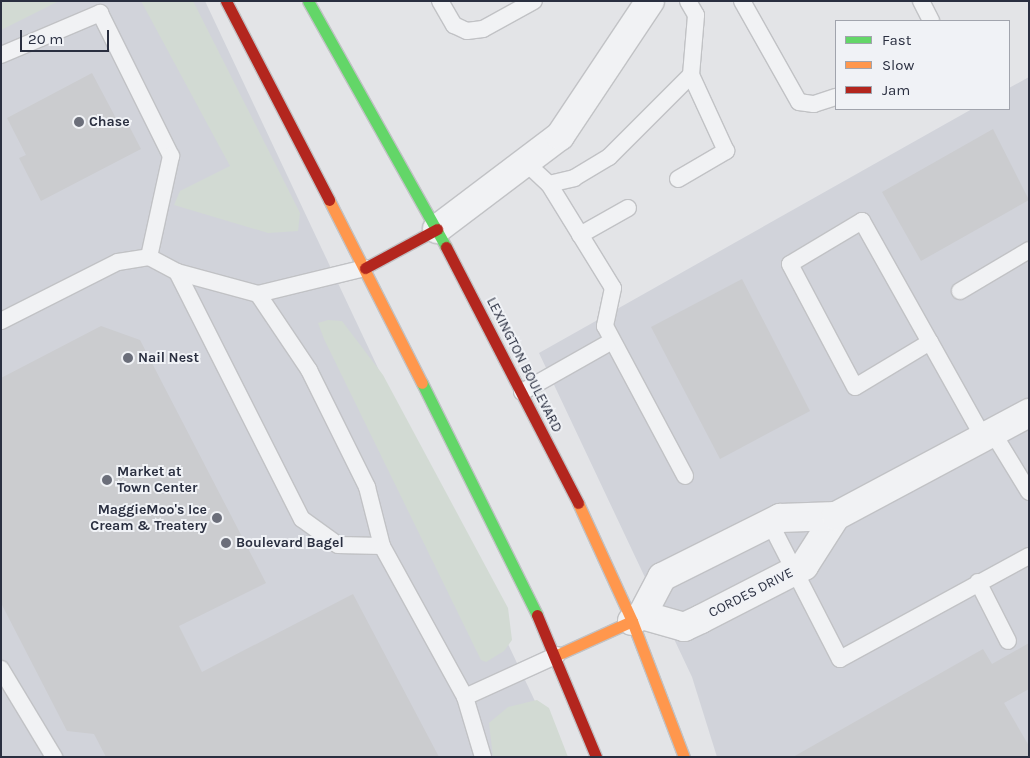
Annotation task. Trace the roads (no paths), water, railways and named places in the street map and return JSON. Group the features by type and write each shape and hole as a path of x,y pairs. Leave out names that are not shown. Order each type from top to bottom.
{"main road":[{"path":"226,1 365,268 557,655 596,757"},
{"name":"LEXINGTON BOULEVARD","path":"308,1 437,229 637,618 684,757"},
{"path":"365,268 437,229"},
{"path":"557,655 637,618"}],"street":[{"path":"437,229 560,136 650,1"},
{"name":"CORDES DRIVE","path":"836,516 804,566 684,627 637,618 662,577 780,518 836,516 1029,413"}],"lane":[{"path":"440,1 454,25 468,31 484,29 534,1"},
{"path":"742,1 799,102 814,104 835,97"},
{"path":"921,1 930,20"},
{"path":"678,179 726,151 691,75 696,15 691,2"},
{"path":"1,55 100,13 171,156 149,257"},
{"path":"549,184 574,178 609,157 691,75"},
{"path":"524,162 549,184 613,288 605,326 685,476"},
{"path":"580,235 628,208"},
{"path":"930,342 855,387 790,264 862,221 930,342 988,435 1029,492"},
{"path":"960,291 1029,250"},
{"path":"1,321 118,262 149,257 177,272 258,294 365,268"},
{"path":"177,272 302,519 338,545 382,546"},
{"path":"258,294 309,370 363,478 382,546 465,697 483,757"},
{"path":"522,392 612,341"},
{"path":"770,523 840,659 978,582 1029,556"},
{"path":"978,582 1008,641"},
{"path":"465,697 557,655"},
{"path":"1,669 54,757"}],"place":[{"name":"Chase","path":"79,122"},
{"name":"Nail Nest","path":"128,358"},
{"name":"Market at Town Center","path":"107,480"},
{"name":"MaggieMoo's Ice Cream & Treatery","path":"217,518"},
{"name":"Boulevard Bagel","path":"226,543"}]}
